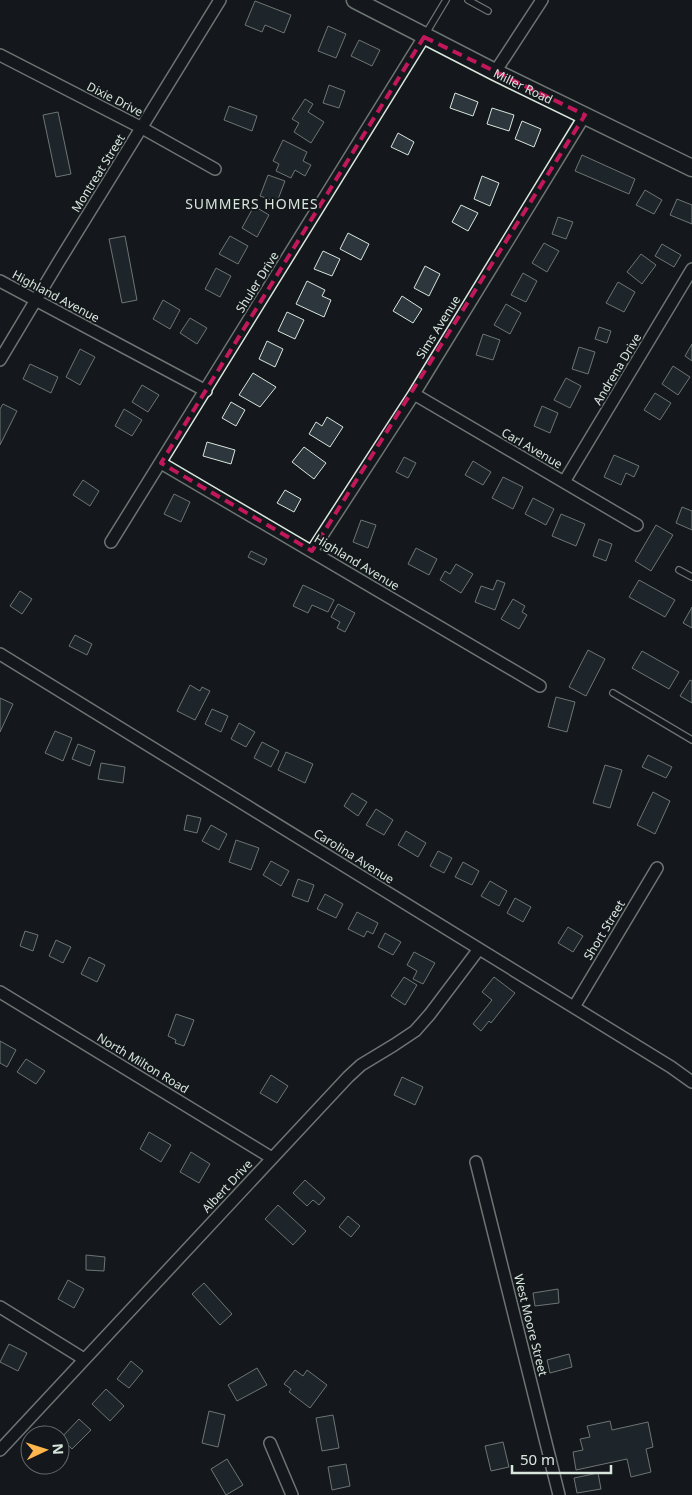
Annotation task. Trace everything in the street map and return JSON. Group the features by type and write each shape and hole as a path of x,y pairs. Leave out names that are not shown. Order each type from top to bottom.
{"main road":[{"name":"Miller Road","path":"361,1 424,37 692,168"}],"street":[{"name":"Montreat Street","path":"0,360 220,0"},
{"path":"495,72 542,0"},
{"name":"Shuler Drive","path":"111,542 424,37"},
{"name":"Dixie Drive","path":"0,55 142,128 215,169"},
{"name":"Sims Avenue","path":"312,551 414,394 585,116"},
{"name":"Andrena Drive","path":"564,482 692,269"},
{"name":"Highland Avenue","path":"0,281 206,391"},
{"name":"Carl Avenue","path":"414,394 637,525"},
{"name":"Highland Avenue","path":"161,463 540,686"},
{"name":"Carolina Avenue","path":"0,654 574,1007 692,1082"},
{"name":"Short Street","path":"574,1007 657,868"},
{"name":"Albert Drive","path":"0,1450 361,1065 415,1031 479,949"},
{"name":"North Milton Road","path":"0,992 272,1158"},
{"name":"West Moore Street","path":"476,1162 559,1495"},
{"path":"0,1307 84,1359"},
{"path":"270,1443 292,1495"}],"lane":[{"path":"424,37 446,0"},
{"path":"468,0 488,11"},
{"path":"679,570 692,577"},
{"path":"613,693 692,740"}],"highlighted area":[{"path":"424,37 585,115 312,551 161,463"}],"building":[{"path":"255,1 291,15 284,33 265,25 262,32 245,25"},
{"path":"328,26 346,34 336,58 318,51"},
{"path":"359,40 380,50 372,66 351,56"},
{"path":"329,85 345,91 339,108 323,103"},
{"path":"455,93 478,102 473,116 450,108"},
{"path":"305,99 313,104 308,112 324,122 311,143 294,132 299,123 292,119"},
{"path":"229,106 257,116 252,131 224,120"},
{"path":"492,108 514,115 509,131 487,124"},
{"path":"58,112 71,174 56,177 43,115"},
{"path":"522,121 541,129 534,147 515,139"},
{"path":"398,133 414,142 408,155 391,147"},
{"path":"283,140 307,152 303,161 311,165 305,176 295,170 291,178 276,171 279,164 273,161"},
{"path":"582,155 635,179 629,194 575,171"},
{"path":"268,175 285,181 277,202 260,196"},
{"path":"482,176 499,183 490,206 474,199"},
{"path":"645,190 662,200 654,214 636,205"},
{"path":"677,199 692,205 692,224 670,215"},
{"path":"461,205 478,213 468,231 452,222"},
{"path":"254,206 269,215 257,237 242,228"},
{"path":"558,217 573,222 566,239 552,234"},
{"path":"348,233 369,244 361,260 340,249"},
{"path":"125,236 137,300 122,303 109,239"},
{"path":"230,236 248,246 238,264 219,254"},
{"path":"544,243 559,251 547,272 532,263"},
{"path":"662,244 681,255 674,267 655,256"},
{"path":"323,251 340,259 332,276 314,269"},
{"path":"641,254 656,265 642,284 627,272"},
{"path":"425,266 440,274 429,296 414,288"},
{"path":"216,268 231,276 220,297 205,289"},
{"path":"523,273 537,281 526,302 511,295"},
{"path":"307,281 325,290 322,296 331,300 324,317 296,304"},
{"path":"618,282 635,292 624,312 606,303"},
{"path":"402,296 422,309 413,323 393,311"},
{"path":"163,300 180,310 170,329 153,319"},
{"path":"506,304 521,313 510,334 494,325"},
{"path":"287,312 304,320 295,339 278,331"},
{"path":"190,318 207,328 197,344 180,333"},
{"path":"599,327 611,331 607,343 595,339"},
{"path":"483,334 500,340 493,360 476,355"},
{"path":"267,341 283,349 275,367 259,359"},
{"path":"692,344 692,361 685,356"},
{"path":"579,347 595,352 588,374 572,369"},
{"path":"80,349 95,357 80,385 66,377"},
{"path":"30,364 58,377 51,393 23,379"},
{"path":"673,366 690,377 678,395 662,384"},
{"path":"253,373 276,387 260,407 239,395"},
{"path":"566,378 581,386 570,408 554,400"},
{"path":"142,385 159,395 148,412 132,402"},
{"path":"655,393 671,403 660,420 644,410"},
{"path":"231,402 245,410 236,426 222,418"},
{"path":"3,404 17,411 0,445 0,409"},
{"path":"542,406 558,413 550,433 534,426"},
{"path":"124,409 142,420 132,436 115,426"},
{"path":"327,417 343,427 330,447 309,434 316,422 322,426"},
{"path":"207,442 235,450 231,464 203,456"},
{"path":"304,447 326,463 314,479 292,462"},
{"path":"614,455 639,466 634,477 626,473 621,485 604,477"},
{"path":"404,457 416,463 408,478 396,472"},
{"path":"473,461 491,472 483,485 465,475"},
{"path":"503,477 523,487 513,509 492,498"},
{"path":"83,480 99,491 90,506 73,495"},
{"path":"285,490 301,499 294,512 277,503"},
{"path":"174,494 190,502 181,522 164,514"},
{"path":"533,498 554,509 546,525 525,514"},
{"path":"682,507 692,511 692,530 676,523"},
{"path":"561,514 585,524 576,546 552,536"},
{"path":"361,520 376,525 368,548 353,542"},
{"path":"656,525 673,535 651,571 635,561"},
{"path":"599,539 612,544 606,561 593,556"},
{"path":"416,548 437,559 429,575 408,564"},
{"path":"251,551 267,559 264,565 248,557"},
{"path":"456,564 473,574 461,593 440,580 445,571 450,574"},
{"path":"497,580 505,583 495,610 475,602 481,586 493,590"},
{"path":"639,580 675,600 665,617 629,597"},
{"path":"303,585 334,600 328,612 312,605 308,613 293,606"},
{"path":"20,591 32,599 22,614 10,606"},
{"path":"513,599 525,606 522,612 527,615 519,629 501,619"},
{"path":"338,604 355,613 345,632 337,628 340,622 331,617"},
{"path":"692,607 692,628 683,623"},
{"path":"75,635 92,644 87,655 69,646"},
{"path":"588,650 605,659 586,696 569,687"},
{"path":"642,651 679,672 669,689 632,668"},
{"path":"690,680 692,681 692,703 680,696"},
{"path":"190,685 200,691 202,687 210,691 195,720 177,711"},
{"path":"556,697 575,702 567,732 548,727"},
{"path":"0,698 13,704 0,732"},
{"path":"212,709 228,716 221,732 205,724"},
{"path":"239,723 255,732 246,747 231,739"},
{"path":"55,731 72,738 63,761 45,753"},
{"path":"262,742 279,751 271,767 254,758"},
{"path":"78,744 95,751 90,766 72,759"},
{"path":"286,752 313,764 305,783 278,770"},
{"path":"648,755 672,767 666,778 642,767"},
{"path":"101,763 125,767 123,783 98,779"},
{"path":"605,765 622,770 610,808 593,803"},
{"path":"653,792 670,801 655,834 637,825"},
{"path":"352,793 367,802 358,816 344,806"},
{"path":"376,809 393,820 384,835 366,825"},
{"path":"187,815 201,818 197,833 184,830"},
{"path":"211,825 227,834 219,850 202,841"},
{"path":"406,831 426,843 418,857 398,845"},
{"path":"236,840 259,848 251,870 229,862"},
{"path":"438,851 452,858 444,873 430,866"},
{"path":"271,861 289,871 281,886 263,875"},
{"path":"463,862 479,871 472,885 455,877"},
{"path":"298,879 314,885 308,902 292,896"},
{"path":"490,881 507,891 499,906 481,896"},
{"path":"325,894 343,904 336,918 317,909"},
{"path":"515,898 531,907 523,922 507,913"},
{"path":"357,912 378,923 373,934 367,931 364,937 348,929"},
{"path":"568,927 583,936 573,952 558,943"},
{"path":"25,931 38,935 33,951 20,946"},
{"path":"385,933 401,942 393,955 378,947"},
{"path":"56,940 71,947 63,963 49,956"},
{"path":"414,952 435,963 423,984 413,979 417,971 407,965"},
{"path":"89,957 105,965 97,982 81,974"},
{"path":"404,977 417,985 405,1005 391,996"},
{"path":"494,977 515,993 491,1023 489,1021 481,1031 473,1024 492,1000 482,992"},
{"path":"176,1014 194,1020 184,1046 175,1043 176,1040 168,1036"},
{"path":"0,1041 16,1050 7,1067 0,1063"},
{"path":"26,1059 45,1071 36,1084 17,1072"},
{"path":"271,1075 288,1086 277,1103 260,1093"},
{"path":"402,1077 423,1087 415,1105 394,1095"},
{"path":"149,1132 171,1145 161,1162 140,1149"},
{"path":"191,1152 210,1164 199,1183 180,1172"},
{"path":"305,1180 325,1198 319,1205 313,1200 307,1206 293,1193"},
{"path":"278,1205 306,1231 293,1245 265,1219"},
{"path":"348,1216 360,1226 351,1237 339,1227"},
{"path":"86,1255 105,1257 104,1271 86,1270"},
{"path":"68,1280 84,1289 74,1308 58,1299"},
{"path":"204,1283 232,1314 220,1325 192,1294"},
{"path":"558,1289 559,1303 535,1306 533,1293"},
{"path":"9,1344 27,1353 18,1371 0,1362"},
{"path":"569,1354 572,1367 550,1373 547,1360"},
{"path":"131,1361 143,1371 129,1388 117,1379"},
{"path":"257,1368 267,1385 237,1401 228,1385"},
{"path":"295,1370 303,1376 307,1370 327,1385 310,1408 289,1392 291,1389 284,1384"},
{"path":"106,1389 124,1406 110,1421 92,1404"},
{"path":"209,1411 225,1415 218,1447 202,1443"},
{"path":"333,1415 339,1448 322,1451 316,1418"},
{"path":"79,1419 91,1430 72,1449 70,1447 70,1428"},
{"path":"610,1421 612,1430 648,1422 653,1447 646,1449 651,1472 631,1477 627,1459 576,1470 573,1452 583,1450 580,1439 590,1437 587,1426"},
{"path":"503,1442 509,1467 491,1471 485,1446"},
{"path":"227,1459 243,1485 226,1495 211,1469"},
{"path":"346,1464 350,1486 332,1490 328,1467"},
{"path":"598,1473 601,1489 577,1493 574,1478"}],"district":[{"name":"SUMMERS HOMES","path":"252,203"}]}
